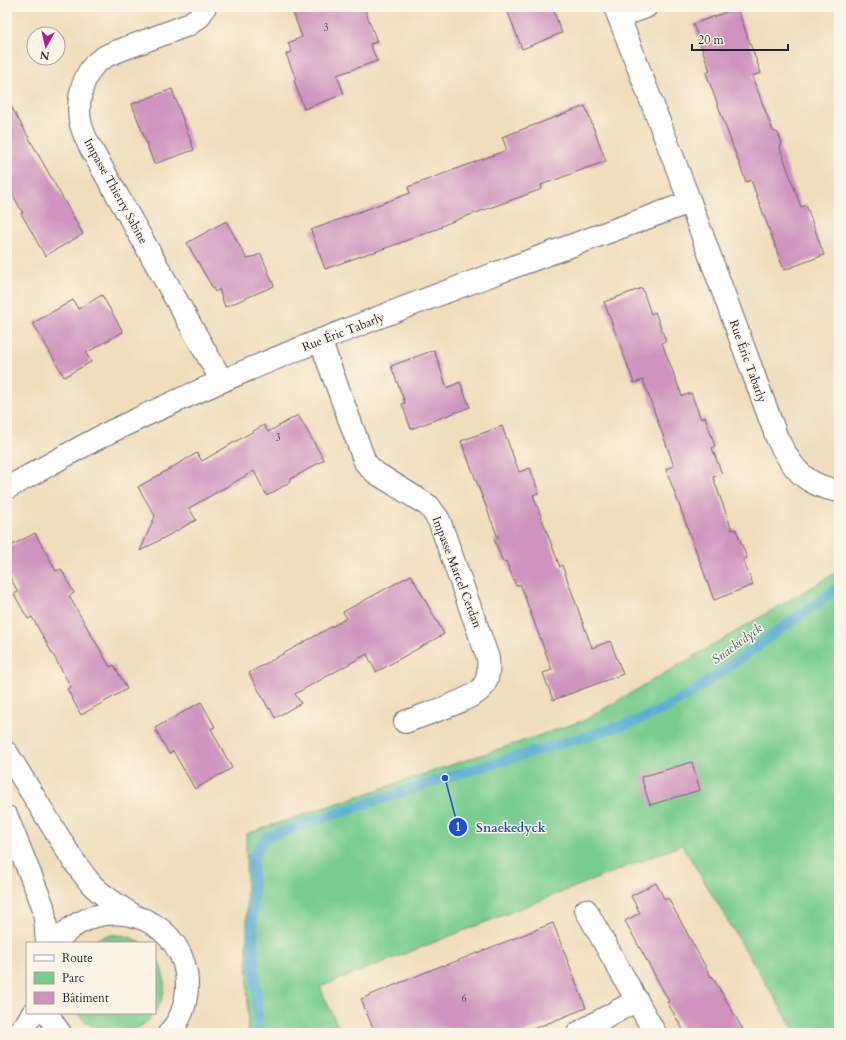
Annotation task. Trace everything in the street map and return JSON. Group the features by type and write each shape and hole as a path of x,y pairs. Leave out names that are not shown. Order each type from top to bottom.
{"street":[{"name":"Impasse Thierry Sabine","path":"205,7 199,17 188,25 118,51 100,60 88,74 84,84 79,104 79,114 89,145 222,381"},
{"path":"617,12 646,7"},
{"name":"Rue Éric Tabarly","path":"617,12 690,202 771,425 784,452 798,473 817,485 839,491"},
{"name":"Rue Éric Tabarly","path":"7,488 91,442 222,381 345,330 690,202"},
{"name":"Impasse Marcel Cerdan","path":"320,340 365,462 376,473 429,506 439,520 488,658 488,675 481,690 466,699 404,722"},
{"path":"7,753 73,860 91,884 104,896 133,915 146,920 158,928 173,943 180,955 185,969 187,982 186,996 180,1017 169,1033"},
{"path":"7,817 41,901 45,919 47,942"},
{"path":"586,910 656,1033"},
{"path":"57,942 72,927 91,917 112,913 133,915"},
{"path":"186,996 189,1033"},
{"path":"578,1033 637,1000"},
{"path":"17,1033 25,1025 32,1014"},
{"path":"48,1014 60,1033"}],"green space":[{"path":"839,571 839,1033 796,1033 682,845 320,987 341,1033 248,1033 246,834 585,720"},
{"path":"110,935 126,936 140,942 90,942"},
{"path":"156,957 164,976 164,991 156,1010"},
{"path":"78,1014 154,1014 144,1024 135,1029 117,1032 108,1032 99,1029 83,1020"}],"building":[{"path":"291,7 364,7 377,42 370,44 377,61 337,75 344,94 304,109 294,80 296,79 286,54 292,52 288,43 302,37"},
{"path":"506,7 552,7 562,33 522,49"},
{"path":"737,8 761,73 752,76 773,131 778,133 782,143 780,148 801,207 806,205 824,255 784,270 751,180 746,182 706,73 710,71 693,24"},
{"path":"172,89 194,150 154,164 132,104"},
{"path":"7,99 83,234 45,256 7,185"},
{"path":"585,106 606,161 541,185 542,189 459,219 397,244 325,269 311,230 410,193 408,187 507,150 502,137"},
{"path":"226,221 247,259 261,254 274,286 225,307 219,289 215,292 187,243"},
{"path":"642,288 651,314 655,312 666,341 662,343 682,396 691,393 701,419 705,417 715,446 712,448 722,474 713,477 732,530 736,529 747,558 743,560 753,585 714,600 666,469 674,466 643,380 634,383 604,302"},
{"path":"102,295 123,332 86,353 91,362 64,377 33,323 73,300 78,309"},
{"path":"434,350 447,388 460,382 470,407 411,429 402,404 405,403 391,366"},
{"path":"298,415 324,460 289,480 290,482 267,496 254,471 189,508 196,520 140,551 155,516 138,487 197,453 202,461 264,425 268,432"},
{"path":"502,426 519,472 530,468 539,493 533,495 560,567 562,565 592,648 610,641 623,674 553,700 543,673 552,670 520,584 516,586 506,561 503,562 494,539 498,538 461,441"},
{"path":"35,533 56,571 61,569 74,593 69,596 110,667 114,665 127,689 81,715 67,689 71,687 32,617 28,619 14,594 18,592 7,572 7,548"},
{"path":"411,575 444,634 376,672 367,654 295,694 301,703 275,718 249,673 347,618 343,612"},
{"path":"201,702 215,727 211,729 232,768 195,789 173,751 169,754 155,728"},
{"path":"692,762 700,790 650,805 641,777"},
{"path":"656,883 665,900 668,898 711,977 712,976 745,1033 685,1033 667,1002 669,1001 625,921 640,913 631,896"},
{"path":"553,923 586,1008 523,1033 375,1033 361,999 443,965 444,966"}],"waterway":[{"name":"Snaekedyck","path":"259,1033 253,940 253,857 266,837 445,778 634,722 661,710 692,693 839,587"}],"place":[{"name":"Snaekedyck","path":"445,778"}]}
